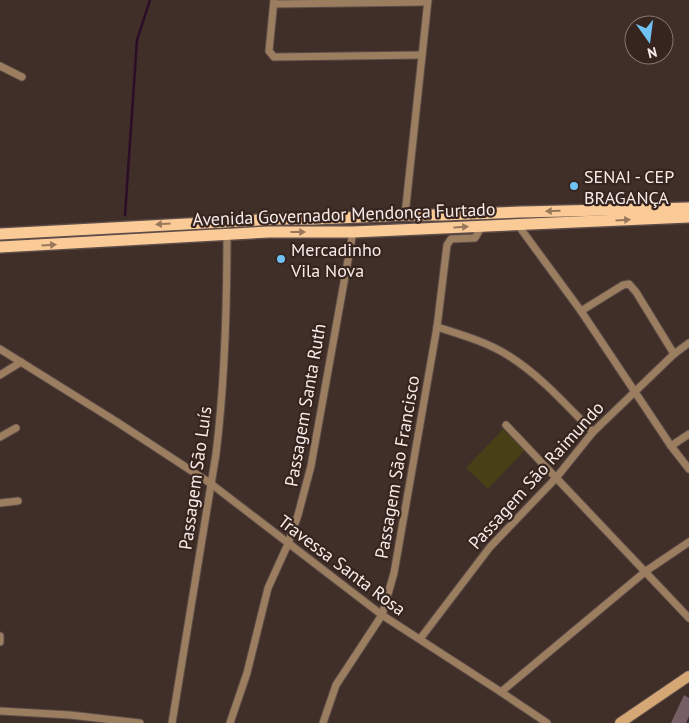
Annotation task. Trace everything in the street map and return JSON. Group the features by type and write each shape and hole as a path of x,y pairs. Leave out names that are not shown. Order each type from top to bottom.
{"main road":[{"name":"Avenida Governador Mendonça Furtado","path":"0,234 217,221 689,208"},
{"name":"Avenida Governador Mendonça Furtado","path":"0,248 270,232 353,232 689,217"}],"street":[{"path":"405,215 428,1 274,2 269,51 274,58 421,55"},
{"path":"0,66 22,78"},
{"path":"518,225 580,311 671,446 689,469"},
{"name":"Passagem São Francisco","path":"323,723 336,685 382,615 394,573 437,327 449,242 454,238 475,238 482,226"},
{"name":"Passagem Santa Ruth","path":"230,723 247,673 268,588 288,544 311,466 353,232"},
{"name":"Passagem São Luís","path":"172,723 220,420 227,300 227,235"},
{"path":"580,311 623,285 629,284 636,292 674,354"},
{"path":"437,327 479,340 511,357 537,377 593,432"},
{"name":"Passagem São Raimundo","path":"420,639 490,547 556,478 593,432 674,354 689,343"},
{"name":"Travessa Santa Rosa","path":"0,349 210,483 382,615 547,723"},
{"path":"0,376 21,362"},
{"path":"506,425 689,618"},
{"path":"0,437 16,428"},
{"path":"671,446 689,434"},
{"path":"0,503 18,501"},
{"path":"502,692 646,571 689,542"},
{"path":"0,636 0,642"},
{"path":"620,723 689,676"},
{"path":"0,711 70,715 140,723"}],"shaded area":[{"path":"503,429 525,450 488,489 466,468"}],"building":[{"path":"684,695 689,698 689,716 686,723 671,723"}],"waterway":[{"path":"125,215 137,40 150,0"}],"place":[{"name":"SENAI - CEP BRAGANÇA","path":"574,186"},
{"name":"Mercadinho Vila Nova","path":"281,259"}]}
